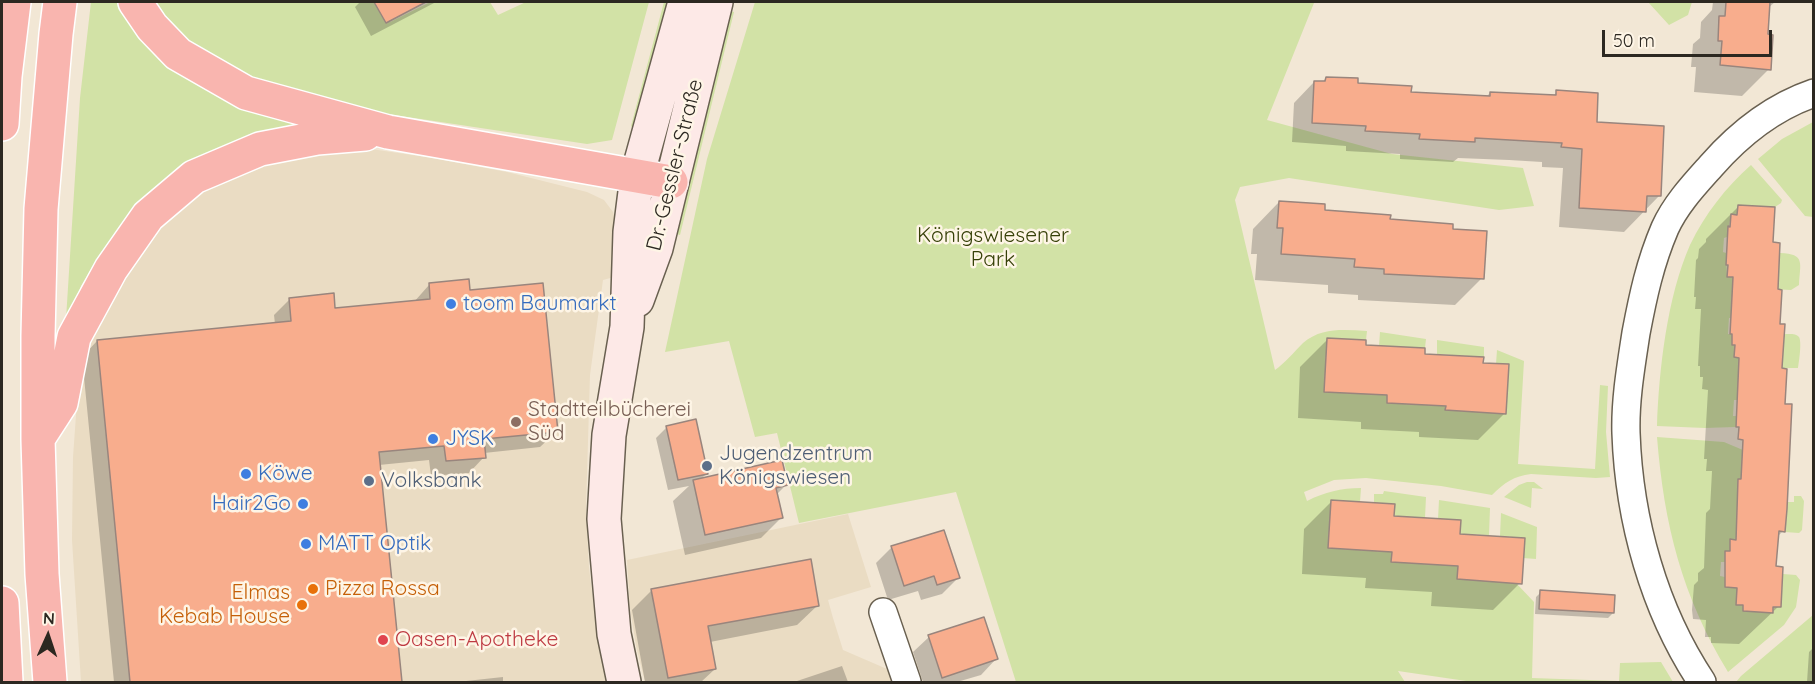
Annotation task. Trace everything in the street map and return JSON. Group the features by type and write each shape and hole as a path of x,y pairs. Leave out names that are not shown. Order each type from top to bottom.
{"highway":[{"path":"2,124 5,76 15,2"},
{"path":"50,682 42,574 38,336 41,209 60,2"},
{"path":"135,2 152,27 178,54 246,93 388,132 671,182"},
{"path":"38,439 61,403 74,337 111,269 148,216 194,177 260,149 317,138 388,132"},
{"path":"2,603 6,682"}],"street":[{"name":"Dr.-Gessler-Straße","path":"624,682 614,634 604,519 609,435 627,327 630,232 637,176 685,2"},
{"name":"Dr.-Gessler-Straße","path":"627,327 656,248 716,2"},
{"path":"1702,682 1684,655 1655,587 1638,526 1630,486 1626,431 1629,375 1644,285 1666,227 1684,196 1754,123 1814,93"},
{"path":"884,612 907,682"}],"shaded area":[{"path":"364,148 507,172 587,192 604,200 613,212 616,222 614,277 603,280 590,375 586,508 589,568 595,615 602,656 610,682 81,682 72,540 73,457 77,401 87,346 124,263 197,190 278,155"},
{"path":"848,514 871,587 828,600 833,618 843,650 887,669 898,682 645,682 630,608 627,560"}],"green space":[{"path":"91,2 118,2 127,17 305,126 121,227 99,256 81,286 70,319 66,319 80,98"},
{"path":"146,2 379,2 390,22 430,2 490,2 498,15 526,2 649,2 612,140 587,144 301,101 184,47"},
{"path":"664,2 673,2 633,129 631,126"},
{"name":"Königswiesener Park","path":"755,2 1321,2 1314,3 1267,120 1392,154 1523,168 1534,206 1499,210 1289,178 1240,187 1235,200 1275,370 1303,343 1318,334 1333,331 1367,331 1366,340 1327,339 1324,392 1387,395 1387,403 1422,405 1446,402 1446,410 1506,413 1509,365 1496,364 1497,350 1524,361 1518,464 1595,469 1600,385 1608,386 1606,432 1610,477 1531,474 1519,476 1492,495 1441,486 1366,478 1334,480 1304,492 1307,501 1333,491 1361,488 1360,502 1331,501 1328,548 1392,552 1391,561 1458,566 1457,579 1516,583 1534,602 1532,678 1619,681 1620,663 1661,662 1673,682 1473,682 1398,671 1405,682 1016,682 956,492 799,523 777,433 755,437 729,341 665,352 707,159"},
{"path":"1648,2 1692,2 1688,15 1669,25"},
{"path":"727,10 734,12 680,235 673,233"},
{"path":"1813,122 1814,217 1805,216 1758,159 1782,139"},
{"path":"1751,165 1782,200 1775,207 1738,205 1737,215 1731,215 1727,237 1724,238 1723,252 1726,253 1727,276 1733,277 1733,318 1729,318 1728,334 1732,334 1732,345 1735,345 1734,357 1740,358 1737,400 1734,400 1733,416 1737,416 1736,427 1657,426 1666,334 1675,287 1682,265 1690,245 1709,212 1733,182"},
{"path":"1780,253 1794,255 1800,261 1799,285 1791,290 1771,289 1772,260 1779,260"},
{"path":"1380,332 1426,339 1425,348 1379,346"},
{"path":"1784,334 1794,334 1799,337 1798,368 1777,368"},
{"path":"1437,340 1484,347 1484,357 1437,354"},
{"path":"1657,437 1724,442 1743,450 1741,479 1738,479 1737,498 1741,499 1736,540 1730,540 1730,551 1726,551 1725,562 1721,562 1720,576 1725,577 1725,587 1737,588 1743,611 1773,613 1774,607 1781,607 1783,574 1796,575 1800,580 1796,607 1784,625 1728,672 1698,616 1678,559 1670,530"},
{"path":"1534,482 1543,489 1532,488 1531,508 1504,497 1519,485"},
{"path":"1384,491 1426,497 1425,518 1394,516 1395,504 1374,503 1374,494 1383,494"},
{"path":"1794,496 1801,496 1804,501 1802,530 1799,533 1785,532 1783,509 1787,508 1788,502 1794,502"},
{"path":"1439,500 1490,508 1489,535 1460,534 1438,519"},
{"path":"1501,513 1537,527 1536,559 1523,558 1524,538 1500,536"},
{"path":"1813,615 1813,682 1736,682 1741,676"}],"building":[{"path":"374,2 426,2 386,23"},
{"path":"1726,2 1770,2 1768,34 1773,35 1771,70 1720,65 1722,41 1718,41 1719,16 1725,16"},
{"path":"1326,77 1358,78 1358,83 1412,86 1411,92 1490,96 1490,92 1556,95 1556,90 1598,93 1597,122 1664,126 1661,196 1647,196 1646,212 1579,208 1582,149 1561,147 1562,143 1475,138 1475,142 1419,139 1420,134 1365,131 1366,126 1312,123 1314,81 1325,81"},
{"path":"1279,201 1325,204 1325,210 1391,215 1390,219 1453,224 1453,229 1487,231 1484,279 1384,274 1384,269 1354,267 1355,259 1281,254 1283,228 1277,228"},
{"path":"1738,205 1775,207 1773,242 1780,243 1778,289 1782,290 1780,324 1785,324 1782,368 1787,369 1785,404 1792,404 1785,532 1779,531 1776,566 1783,567 1781,607 1773,607 1773,613 1743,611 1743,605 1736,605 1737,588 1725,587 1725,551 1730,551 1730,539 1736,540 1738,479 1741,479 1743,440 1738,439 1739,427 1736,427 1739,358 1734,357 1735,345 1732,345 1732,334 1730,334 1733,277 1727,277 1728,265 1726,265 1728,226 1730,227 1731,214 1737,215"},
{"name":"Köwe","path":"469,279 470,290 543,283 558,432 484,439 486,458 446,461 444,446 379,452 402,682 130,682 97,340 291,321 289,298 334,293 335,308 430,299 429,283"},
{"path":"1327,338 1366,340 1366,345 1425,348 1425,354 1484,357 1483,363 1509,364 1506,414 1445,410 1446,406 1387,403 1387,395 1324,392"},
{"path":"696,419 708,474 678,480 666,426"},
{"path":"782,460 788,485 776,488 783,518 705,535 693,480"},
{"path":"1331,500 1395,504 1394,516 1461,520 1460,534 1525,538 1522,584 1457,579 1458,566 1391,562 1392,552 1328,548"},
{"path":"944,530 960,578 937,585 934,576 904,586 891,546"},
{"path":"811,559 819,606 708,626 716,669 668,678 651,589"},
{"path":"1540,590 1615,595 1614,613 1539,609"},
{"path":"984,617 998,659 942,678 928,635"}],"place":[{"name":"toom Baumarkt","path":"451,304"},
{"name":"Stadtteilbücherei Süd","path":"516,422"},
{"name":"JYSK","path":"433,439"},
{"name":"Jugendzentrum Königswiesen","path":"707,466"},
{"name":"Köwe","path":"246,474"},
{"name":"Volksbank","path":"369,481"},
{"name":"Hair2Go","path":"303,504"},
{"name":"MATT Optik","path":"306,544"},
{"name":"Pizza Rossa","path":"313,589"},
{"name":"Elmas Kebab House","path":"302,605"},
{"name":"Oasen-Apotheke","path":"383,640"}]}
